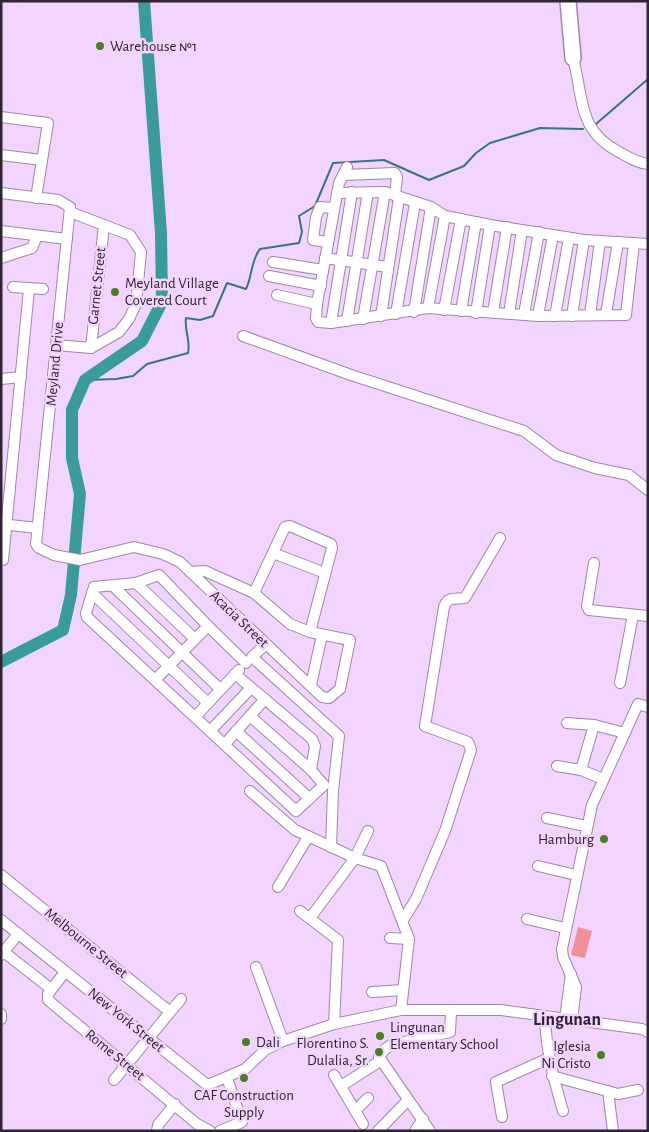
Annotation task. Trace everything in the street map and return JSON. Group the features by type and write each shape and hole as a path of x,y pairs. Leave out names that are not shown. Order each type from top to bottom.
{"highway":[{"path":"568,1 574,58"},
{"path":"573,1 576,20 574,58"}],"street":[{"path":"574,58 585,116 592,132 603,144 640,163 648,164"},
{"path":"1,117 48,123 36,198"},
{"path":"1,155 42,160"},
{"path":"363,319 372,266 397,177 394,174 345,171 337,193 325,258 317,304 316,318 318,322 331,323 363,319 414,312 428,308 476,313 493,312 538,316 626,315 634,243"},
{"path":"331,323 352,192"},
{"path":"337,193 368,192 393,195 431,207 445,216 490,225 584,240 648,244"},
{"path":"347,321 368,192"},
{"path":"1,193 64,202 69,205 70,212 130,235 140,252 136,304 129,319 119,332 90,348 56,345"},
{"path":"381,316 388,267 393,195"},
{"path":"396,314 415,203"},
{"path":"328,242 313,240 313,230 320,207 334,208"},
{"path":"414,312 431,207"},
{"name":"Meyland Drive","path":"70,212 36,544 39,548 65,558 80,560"},
{"path":"428,308 445,216"},
{"path":"444,310 460,218"},
{"path":"461,311 476,222"},
{"name":"Garnet Street","path":"90,348 104,225"},
{"path":"476,313 490,225"},
{"path":"493,312 507,227"},
{"path":"509,314 522,230"},
{"path":"1,231 67,239"},
{"path":"524,314 539,232"},
{"path":"538,316 553,235"},
{"path":"1,258 32,248 37,236"},
{"path":"555,316 569,238"},
{"path":"572,316 584,240"},
{"path":"590,315 600,241"},
{"path":"606,314 618,242"},
{"path":"325,258 388,267"},
{"path":"273,262 323,270"},
{"path":"269,276 320,286"},
{"path":"13,287 43,289"},
{"path":"3,560 3,524 21,377 29,289"},
{"path":"277,295 317,304"},
{"path":"243,336 351,375 524,431 556,455 595,468 629,475 648,490"},
{"path":"1,380 21,377"},
{"path":"3,524 37,528"},
{"path":"254,593 285,527 290,526 331,544 332,548 310,632"},
{"path":"404,920 416,899 445,830 471,750 468,742 425,726 444,607 449,600 465,598 500,538"},
{"name":"Acacia Street","path":"80,560 120,550 144,548 180,562 265,645 326,698 340,689 350,640 322,635"},
{"path":"273,553 325,573"},
{"path":"594,563 588,610 648,616"},
{"path":"190,572 205,571 254,593 287,623 322,635 311,685"},
{"path":"324,785 296,811 86,617 94,587 136,583 160,576 208,626 338,732 340,740 333,791 331,847"},
{"path":"136,583 195,639"},
{"path":"113,586 220,688"},
{"path":"92,593 208,702"},
{"path":"620,682 633,615"},
{"path":"156,680 208,626"},
{"path":"195,717 220,688 265,645"},
{"path":"235,674 314,742 311,770"},
{"path":"210,731 251,688"},
{"path":"225,744 265,699"},
{"path":"568,1020 572,974 563,957 562,949 586,826 603,779 638,704 648,707"},
{"path":"250,716 311,770 324,785 333,791"},
{"path":"567,723 594,725 625,733"},
{"path":"581,770 594,725"},
{"path":"236,731 309,798"},
{"path":"557,766 581,770 603,779"},
{"path":"250,791 288,825 308,837 355,858 381,866 404,920 409,939 401,1010"},
{"path":"547,818 586,826"},
{"path":"314,914 355,858 368,830"},
{"path":"278,887 308,837"},
{"path":"538,866 576,875"},
{"name":"Melbourne Street","path":"1,874 170,1012"},
{"path":"300,911 338,940 334,1024"},
{"path":"527,919 565,928"},
{"name":"New York Street","path":"1,920 201,1082 210,1084 245,1069 265,1050 283,1041 334,1024 401,1010 451,1012 501,1010 642,1029 648,1032"},
{"path":"18,934 3,953 51,989 66,972"},
{"path":"390,938 409,939"},
{"path":"256,967 283,1041"},
{"name":"Rome Street","path":"51,989 48,994 48,1000 126,1066 175,1104 195,1127 210,1131"},
{"path":"372,992 404,990"},
{"path":"114,1080 150,1039 181,999"},
{"path":"430,1131 380,1061 381,1054 391,1045 450,1032 451,1012"},
{"path":"1,1014 1,1019"},
{"path":"545,1017 552,1076 563,1111"},
{"path":"502,1117 496,1082 549,1058"},
{"path":"341,1086 380,1061"},
{"path":"334,1075 363,1124"},
{"path":"552,1076 618,1094 638,1090"},
{"path":"220,1131 241,1123 243,1120 227,1078"},
{"path":"608,1091 613,1131"},
{"path":"355,1111 368,1098"},
{"path":"378,1131 408,1100"},
{"path":"156,1131 158,1125 175,1104"},
{"path":"415,1131 423,1119"}],"shaded area":[{"path":"578,927 592,931 585,958 571,955"}],"waterway":[{"path":"1,662 63,630 71,595 80,494 72,458 72,410 85,380 142,341 162,302 161,233 144,1"},
{"path":"596,124 648,79"},
{"path":"85,380 116,379 133,376 147,364 188,353 189,344 186,318 200,320 213,316 227,283 246,289 255,258 260,249 299,243 302,232 299,216 315,206 333,163 384,160 429,180 464,166 476,153 490,143 540,128 583,129"}],"place":[{"name":"Warehouse №1","path":"100,46"},
{"name":"Meyland Village Covered Court","path":"115,292"},
{"name":"Hamburg","path":"604,839"},
{"name":"Lingunan Elementary School","path":"380,1036"},
{"name":"Dali","path":"246,1042"},
{"name":"Florentino S. Dulalia, Sr.","path":"379,1052"},
{"name":"Iglesia Ni Cristo","path":"601,1055"},
{"name":"CAF Construction Supply","path":"244,1078"}],"district":[{"name":"Lingunan","path":"567,1020"}]}
